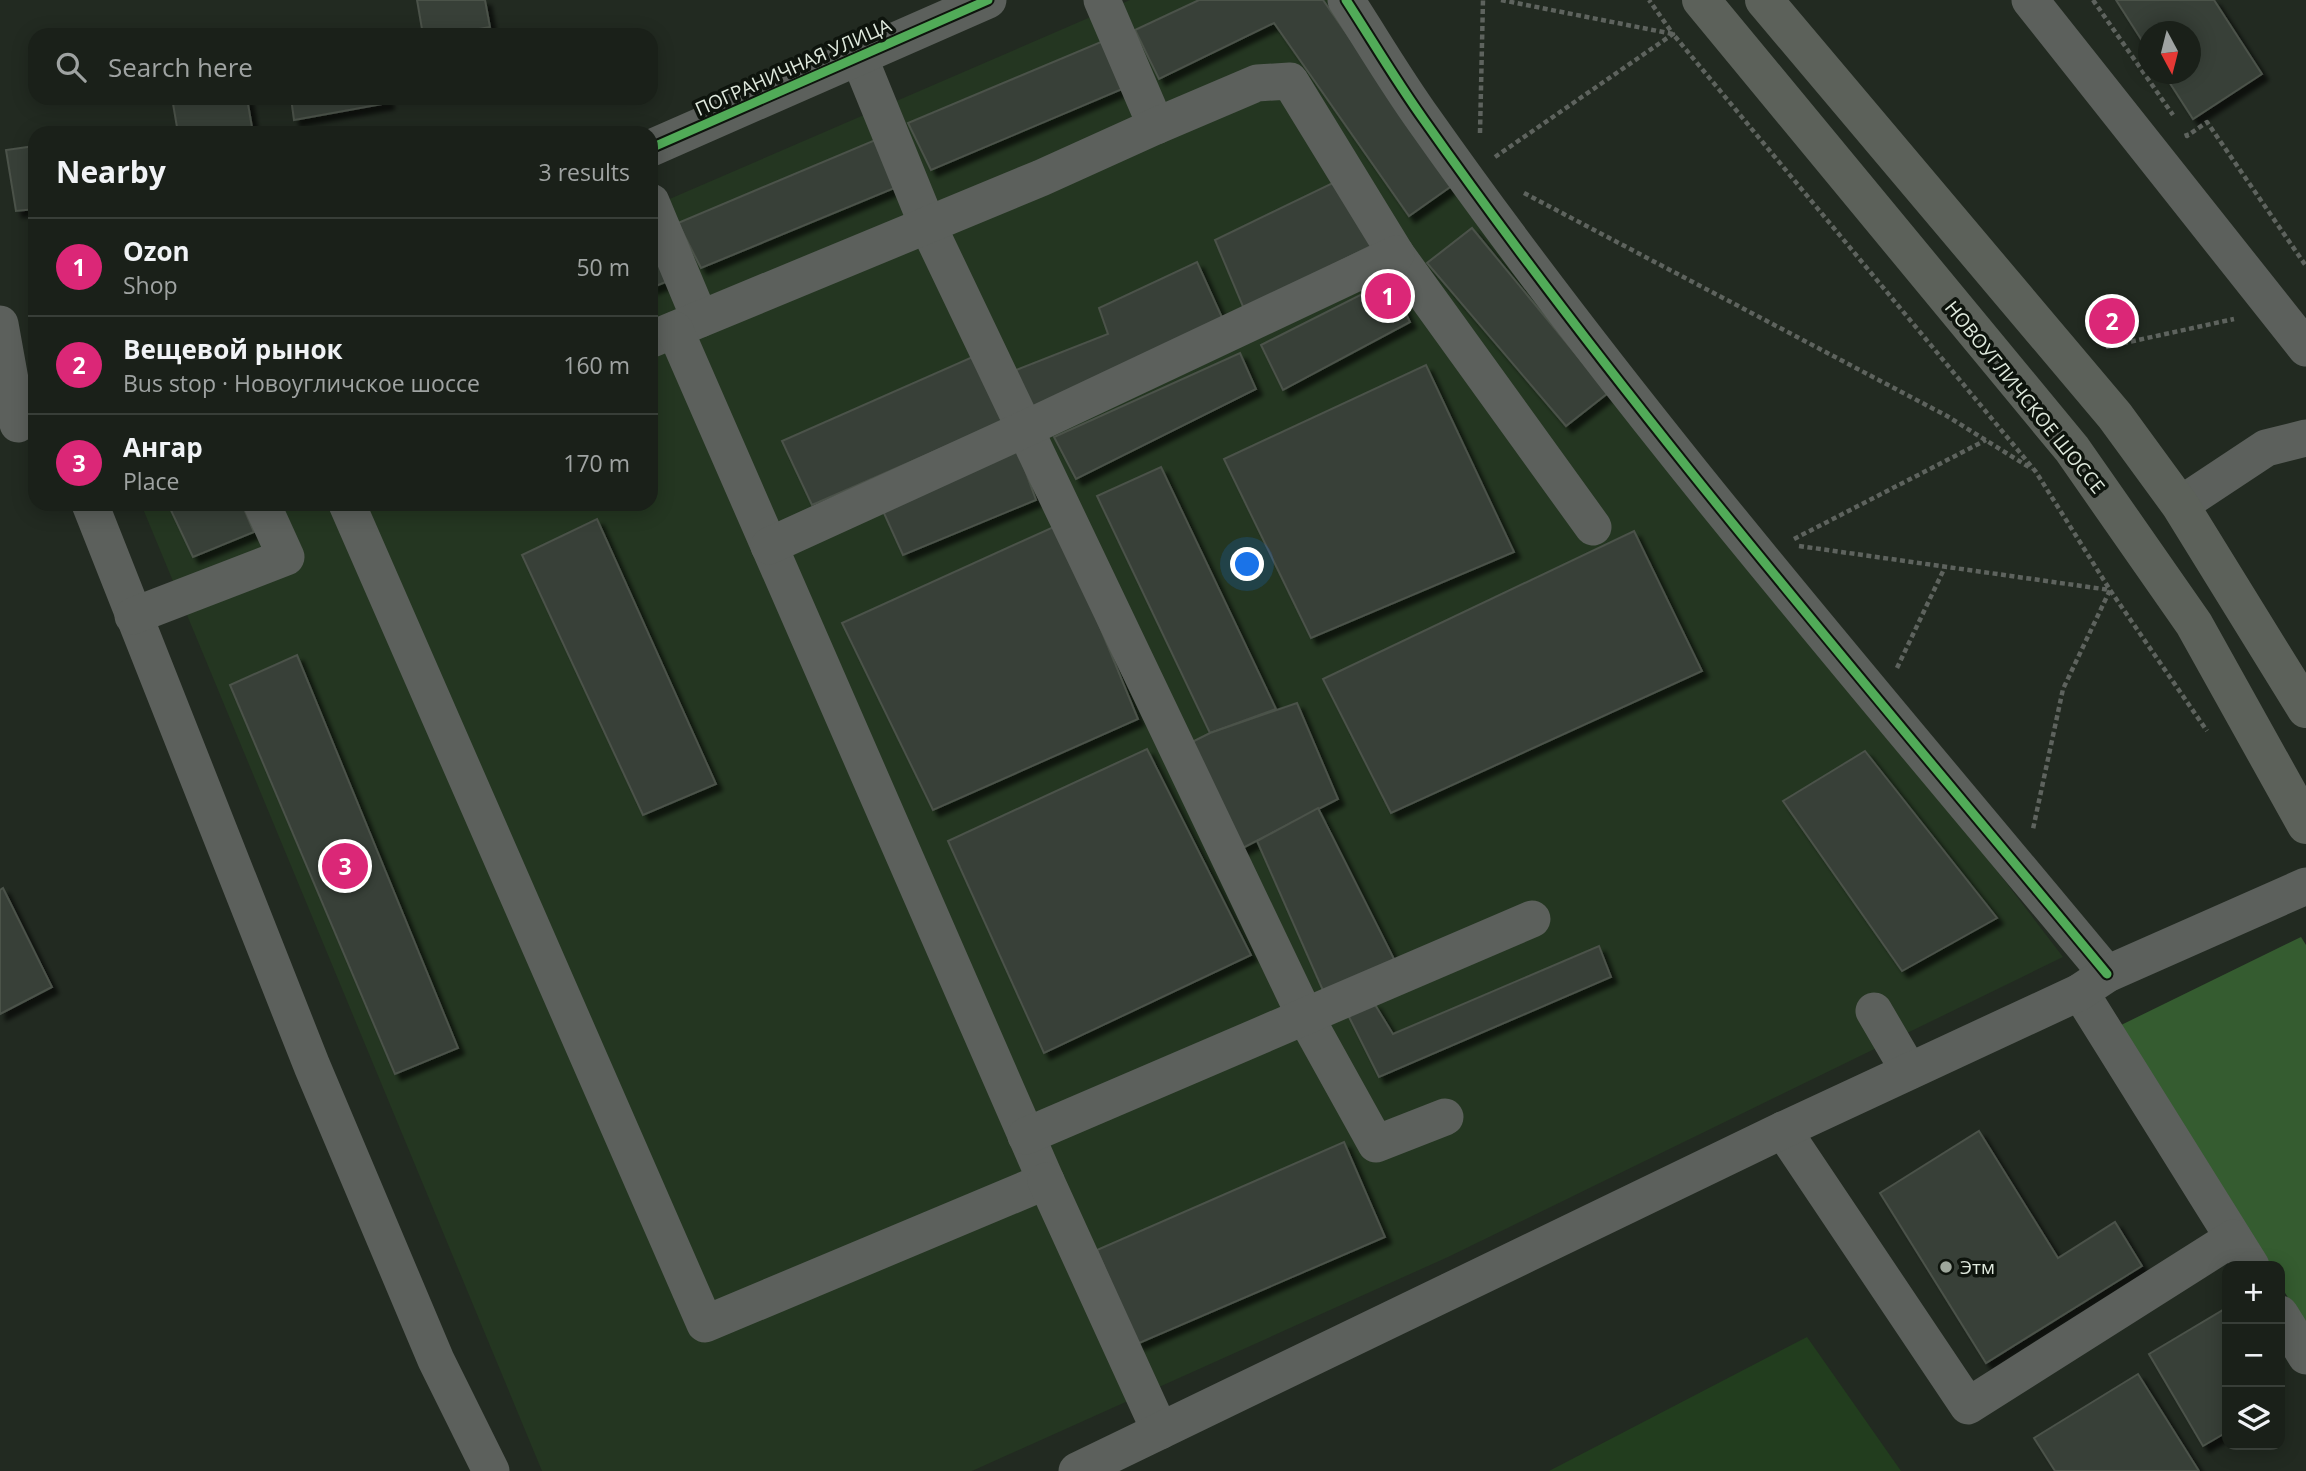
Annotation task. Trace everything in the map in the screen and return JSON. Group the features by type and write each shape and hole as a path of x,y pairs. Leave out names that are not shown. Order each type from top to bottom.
{"main road":[{"name":"НОВОУГЛИЧСКОЕ ШОССЕ","path":"1701,0 2071,449 2194,624 2306,825"},
{"path":"1764,0 2115,416 2180,505 2306,709"}],"street":[{"name":"ПОГРАНИЧНАЯ УЛИЦА","path":"658,145 988,0"},
{"path":"1102,0 1156,125"},
{"path":"1346,0 1422,117 1516,247 1649,419 1880,704 2024,874 2094,983 2242,1252 1968,1406 1783,1130"},
{"path":"2030,0 2306,348"},
{"path":"859,57 928,224 1305,1016 1376,1144 1445,1117"},
{"path":"675,330 1041,178 1156,125 1257,83 1290,81 1396,254 1593,527"},
{"path":"658,239 675,330 1046,1181 1160,1431"},
{"path":"769,546 1026,429 1396,254"},
{"path":"0,324 18,424"},
{"path":"2180,505 2266,448 2306,438"},
{"path":"2266,448 2306,468"},
{"path":"93,511 312,1066 436,1360 491,1471"},
{"path":"133,616 286,557 265,511"},
{"path":"350,511 705,1324 1046,1181"},
{"path":"1077,1471 1783,1130 2306,886"},
{"path":"1027,1136 1532,919"},
{"path":"1874,1011 1909,1071"},
{"path":"2285,1322 2306,1356"}],"path":[{"path":"1480,142 1483,0"},
{"path":"1501,0 1673,34"},
{"path":"1649,0 1673,34 2036,472 2110,590 2212,739"},
{"path":"2093,0 2187,136 2207,122 2306,266"},
{"path":"1491,160 1673,34"},
{"path":"1515,187 1947,416 2036,472"},
{"path":"2102,348 2241,318"},
{"path":"1784,544 1986,440"},
{"path":"1797,546 2110,590"},
{"path":"1880,704 1945,567"},
{"path":"2024,874 2063,689 2110,590"}],"shaded area":[{"path":"1130,0 1331,0 2063,957 1448,1257 972,1471 542,1471 144,511 658,511 658,204"},
{"path":"1807,1337 1901,1471 1549,1471"}],"green space":[{"path":"2301,937 2306,945 2306,1326 2285,1293 2285,1261 2265,1261 2117,1027"}],"building":[{"path":"417,0 485,0 490,27 422,28"},
{"path":"1199,0 1323,0 1453,185 1409,216 1274,23 1159,79 1135,30"},
{"path":"2116,0 2214,0 2262,74 2193,119 2170,84 2201,84 2201,21 2138,21 2138,34"},
{"path":"1108,39 1127,87 931,170 908,123"},
{"path":"173,105 248,105 252,126 177,126"},
{"path":"292,105 377,105 294,120"},
{"path":"880,138 897,187 701,268 678,223"},
{"path":"28,147 28,210 16,211 6,150"},
{"path":"1343,178 1373,245 1244,309 1215,240"},
{"path":"1472,228 1608,393 1566,426 1427,263"},
{"path":"658,243 673,279 658,285"},
{"path":"1197,262 1225,324 1033,410 1016,370 1108,334 1099,308"},
{"path":"1390,280 1410,322 1283,390 1261,345"},
{"path":"1240,353 1256,389 1076,479 1054,437"},
{"path":"977,355 1002,422 812,505 782,441"},
{"path":"1426,365 1514,552 1311,638 1224,459"},
{"path":"1017,448 1036,500 903,555 883,511"},
{"path":"1161,467 1276,709 1210,733 1097,496"},
{"path":"171,511 245,511 254,532 193,557"},
{"path":"597,519 716,784 643,815 522,555"},
{"path":"1058,525 1138,719 933,810 842,623"},
{"path":"1634,531 1702,671 1391,813 1323,679"},
{"path":"297,655 458,1048 395,1074 230,685"},
{"path":"1297,703 1338,799 1233,853 1190,743 1210,733"},
{"path":"1147,749 1251,955 1044,1053 948,841"},
{"path":"1865,751 1997,918 1902,971 1783,801"},
{"path":"1318,808 1397,965 1325,995 1257,841"},
{"path":"3,888 52,987 0,1014 0,890"},
{"path":"1599,946 1611,977 1379,1077 1348,1015 1374,1003 1393,1034"},
{"path":"1979,1131 2058,1258 2115,1222 2142,1266 1986,1363 1880,1193"},
{"path":"1344,1142 1385,1237 1137,1344 1097,1250"},
{"path":"2222,1311 2222,1435 2203,1446 2149,1354"},
{"path":"2138,1374 2199,1471 2055,1471 2034,1438"}],"cycle path":[{"path":"658,145 988,0"},
{"path":"1346,0 1424,120 1587,340 1757,554 2107,974"}],"place":[{"name":"Ozon","path":"1388,296"},
{"name":"Вещевой рынок","path":"2112,321"},
{"name":"Ангар","path":"345,866"},
{"name":"Этм","path":"1946,1267"}]}
